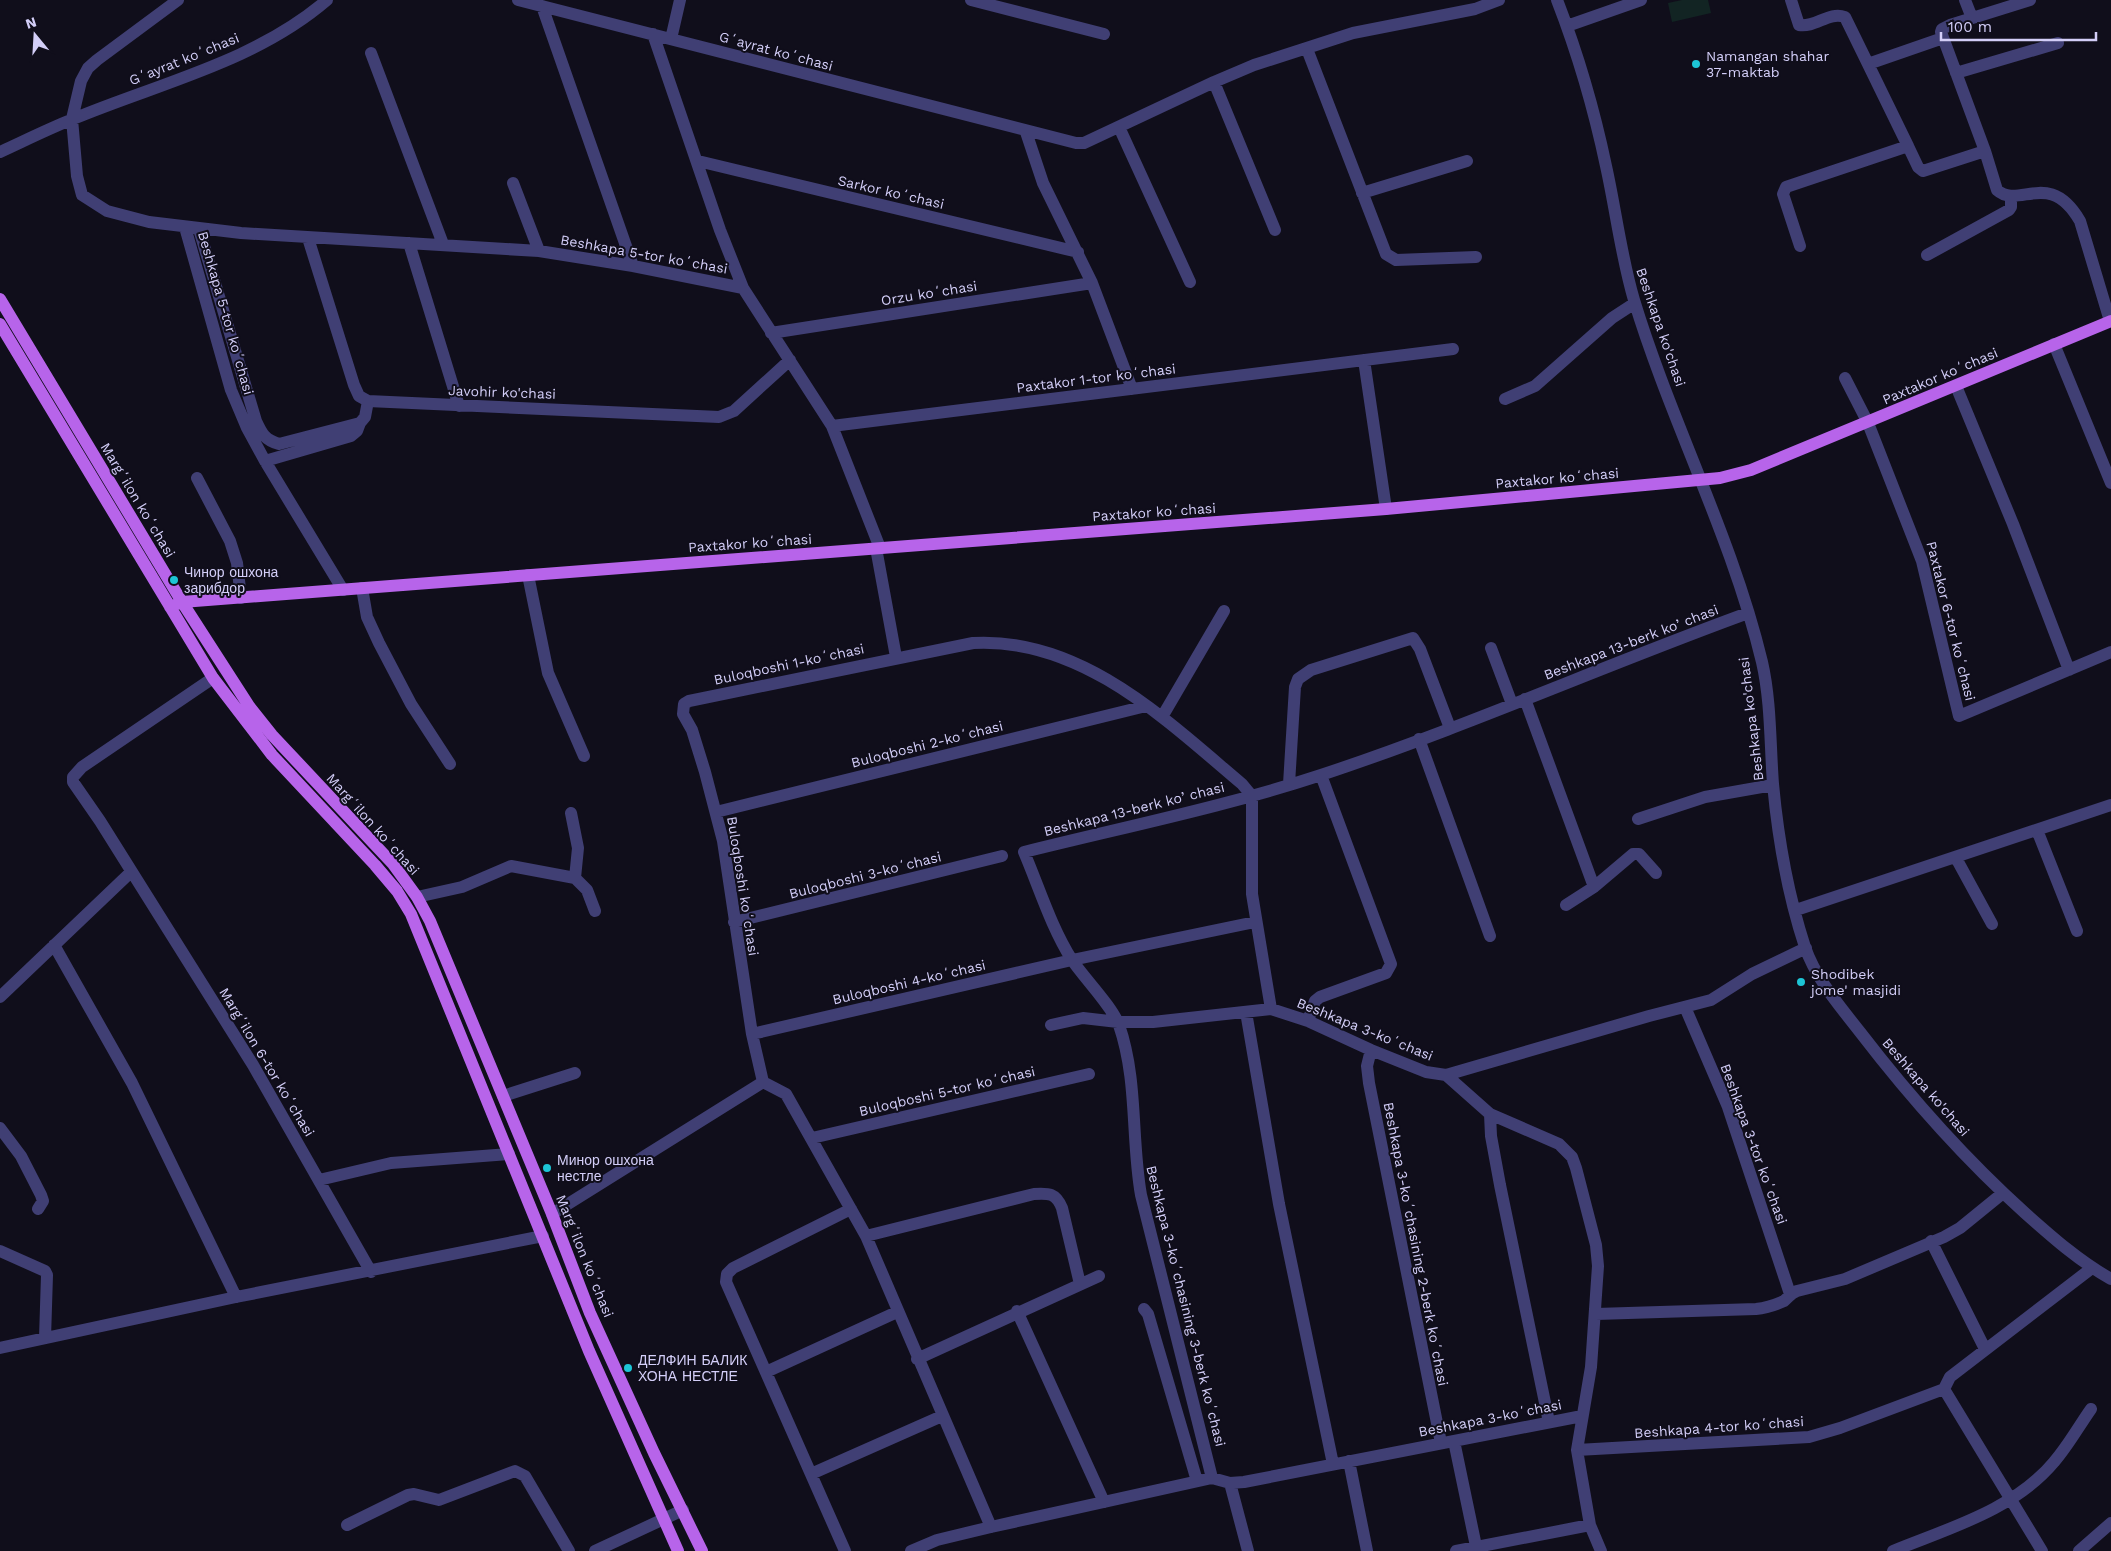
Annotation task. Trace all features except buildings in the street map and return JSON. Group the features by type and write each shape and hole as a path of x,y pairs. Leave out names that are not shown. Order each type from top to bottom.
{"main road":[{"name":"Margʻilon koʻchasi","path":"0,299 176,604 212,678 272,755 375,865 411,914 589,1351 678,1551"},
{"name":"Paxtakor koʻchasi","path":"176,604 1386,509 1702,480 1751,470 2111,321"},
{"name":"Margʻilon koʻchasi","path":"0,324 176,604 254,714 393,864 417,898 430,921 503,1096 552,1214 590,1313 702,1551"}],"street":[{"path":"72,119 79,98 81,81 88,68 178,0"},
{"name":"Gʻayrat koʻchasi","path":"0,152 72,119 225,62 270,39 327,0"},
{"name":"Gʻayrat koʻchasi","path":"518,0 1026,132 1076,143 1084,143 1254,65 1353,33 1474,9 1499,0"},
{"path":"671,39 680,0"},
{"path":"971,0 1104,34"},
{"name":"Beshkapa ko'chasi","path":"1557,0 1580,61 1595,117 1610,184 1620,250 1635,303 1702,480 1748,613 1762,665 1773,785 1785,867 1806,948 1820,978 1898,1081 1957,1147 2003,1193 2092,1268 2111,1279"},
{"path":"1567,26 1641,0"},
{"path":"1791,0 1799,25 1838,14 1845,17 1918,167 1923,171 1985,151"},
{"path":"1965,0 1972,18"},
{"path":"2030,0 1944,27 1942,29 1943,38 1985,151 1997,190 2011,196 2039,191 2048,193 2067,203 2074,211 2080,221 2111,321"},
{"path":"542,6 633,266"},
{"path":"653,34 698,161 720,230 743,288 770,333 790,360 832,426 878,548 896,657"},
{"path":"1868,64 1943,38"},
{"path":"1956,73 2058,43"},
{"path":"1307,49 1386,254 1396,260 1476,257"},
{"path":"371,53 443,244"},
{"path":"1214,82 1275,230"},
{"name":"Beshkapa 5-tor koʻchasi","path":"72,119 77,176 82,195 107,211 149,222 199,229 308,238 443,244 538,251 633,266 743,288"},
{"path":"1119,127 1190,282"},
{"path":"1026,132 1043,183 1092,282 1132,389"},
{"path":"1800,246 1783,194 1786,187 1908,146"},
{"name":"Sarkor koʻchasi","path":"698,161 1078,252"},
{"path":"1362,193 1467,161"},
{"name":"Beshkapa 5-tor koʻchasi","path":"513,183 538,251"},
{"path":"1927,255 2009,210 2011,207 2011,196"},
{"name":"Beshkapa 5-tor koʻchasi","path":"185,227 231,390 264,461 343,590"},
{"path":"199,229 262,434 268,441 279,444 360,423"},
{"path":"264,461 351,436 357,431 360,423 365,418 368,402 360,396 354,385 308,238"},
{"path":"409,243 459,406"},
{"name":"Orzu koʻchasi","path":"770,333 1092,282"},
{"path":"1505,399 1535,386 1612,318 1635,303"},
{"path":"2054,344 2111,482"},
{"name":"Paxtakor 1-tor koʻchasi","path":"832,426 1453,348"},
{"name":"Javohir ko'chasi","path":"368,402 719,417 734,411 790,360"},
{"path":"1364,360 1386,509"},
{"path":"1845,378 1868,423"},
{"path":"1956,386 2013,524 2069,670"},
{"name":"Paxtakor 6-tor koʻchasi","path":"1868,423 1922,561 1959,716 2111,652"},
{"path":"197,478 228,536 236,563 241,598"},
{"path":"528,575 548,672 584,756"},
{"path":"362,588 367,617 379,643 411,704 450,764"},
{"path":"1162,717 1224,611"},
{"name":"Beshkapa 13-berk koʼchasi","path":"1072,960 1061,941 1024,852 1252,796 1321,775 1525,699 1636,653 1748,613"},
{"path":"1289,784 1295,687 1298,679 1311,670 1413,638 1420,649 1450,728"},
{"name":"Beshkapa 13-berk koʼchasi","path":"896,657 973,643 990,642 1025,647 1079,664 1102,675 1162,717 1242,784 1252,796"},
{"path":"1491,648 1512,704"},
{"name":"Buloqboshi 1-koʻchasi","path":"689,701 896,657"},
{"name":"Margʻilon 6-tor koʻchasi","path":"212,678 82,767 73,777 73,782 253,1065 371,1272"},
{"path":"1525,699 1594,887"},
{"name":"Buloqboshi koʻchasi","path":"689,701 684,704 683,714 692,730 723,842 752,1034 763,1082"},
{"name":"Buloqboshi 2-koʻchasi","path":"716,812 1146,706"},
{"path":"1419,739 1490,936"},
{"path":"1308,1021 1315,1001 1320,997 1386,973 1391,964 1321,775"},
{"path":"1638,819 1705,797 1773,785"},
{"path":"1252,796 1252,894 1255,922 1271,1009"},
{"path":"1796,910 2111,805"},
{"path":"571,813 578,848 575,878"},
{"path":"2037,830 2077,931"},
{"path":"1566,905 1594,887 1633,854 1639,854 1656,873"},
{"name":"Buloqboshi 3-koʻchasi","path":"734,922 1002,856"},
{"path":"1956,858 1992,924"},
{"path":"417,898 462,887 511,866 575,878 587,890 595,911"},
{"path":"0,998 131,872"},
{"name":"Buloqboshi 4-koʻchasi","path":"752,1034 1072,960 1255,922"},
{"path":"54,946 132,1083 236,1297"},
{"path":"1446,1075 1711,1000 1752,974 1806,948"},
{"path":"1072,960 1118,1022"},
{"name":"Beshkapa 3-tor koʻchasi","path":"1684,1007 1728,1107 1790,1294"},
{"name":"Beshkapa 3-koʻchasi","path":"1051,1025 1083,1018 1118,1022 1153,1022 1271,1009 1308,1021 1371,1050 1426,1072 1446,1075 1490,1114 1559,1144 1572,1157 1596,1245 1599,1278 1591,1367 1582,1416 1230,1483 1212,1478"},
{"path":"1246,1012 1279,1204 1333,1464"},
{"name":"Beshkapa 3-koʻchasining 3-berk koʻchasi","path":"1118,1022 1132,1083 1136,1167 1141,1195 1212,1478"},
{"name":"Beshkapa 3-koʻchasining 2-berk koʻchasi","path":"1371,1050 1367,1066 1368,1083 1447,1442 1476,1549"},
{"path":"503,1096 575,1073"},
{"name":"Buloqboshi 5-tor koʻchasi","path":"812,1138 1089,1074"},
{"path":"552,1214 763,1082 786,1094 866,1236 897,1312 991,1527"},
{"path":"1490,1114 1491,1136 1500,1185 1549,1422"},
{"path":"0,1128 21,1156 41,1195 43,1201 38,1209"},
{"path":"319,1180 391,1163 509,1154"},
{"path":"1596,1314 1756,1309 1780,1302 1790,1294 1845,1279 1960,1228 2003,1193"},
{"path":"866,1236 1034,1194 1052,1194 1058,1197 1062,1208 1080,1284"},
{"path":"845,1551 726,1282 727,1274 733,1268 851,1209"},
{"path":"0,1348 236,1297 371,1272 543,1236"},
{"path":"1931,1241 1985,1349"},
{"path":"0,1251 45,1271 47,1275 45,1338"},
{"name":"Beshkapa 4-tor koʻchasi","path":"1577,1450 1738,1443 1809,1437 1840,1428 1944,1388 1950,1377 2092,1268"},
{"path":"917,1358 1017,1311 1099,1276"},
{"path":"1144,1309 1148,1314 1198,1481"},
{"path":"1017,1311 1104,1502"},
{"path":"766,1372 897,1312"},
{"path":"1944,1388 2042,1551"},
{"path":"1893,1551 2002,1506 2030,1486 2054,1462 2091,1409"},
{"path":"812,1474 942,1416"},
{"path":"1582,1416 1577,1450 1590,1525 1601,1551"},
{"path":"1349,1461 1367,1551"},
{"path":"347,1525 408,1495 414,1494 439,1500 515,1471 525,1476 569,1551"},
{"path":"911,1551 937,1540 1212,1478"},
{"path":"1230,1483 1248,1551"},
{"path":"595,1551 683,1510"},
{"path":"2079,1551 2111,1523"},
{"path":"1456,1551 1476,1549 1590,1525"}],"shaded area":[{"path":"1682,0 1708,0 1711,13 1672,22 1668,3"}],"place":[{"name":"Namangan shahar 37-maktab","path":"1696,64"},
{"name":"Чинор ошхона зарибдор","path":"174,580"},
{"name":"Shodibek jome' masjidi","path":"1801,982"},
{"name":"Минор ошхона нестле","path":"547,1168"},
{"name":"ДЕЛФИН БАЛИК ХОНА НЕСТЛЕ","path":"628,1368"}]}
